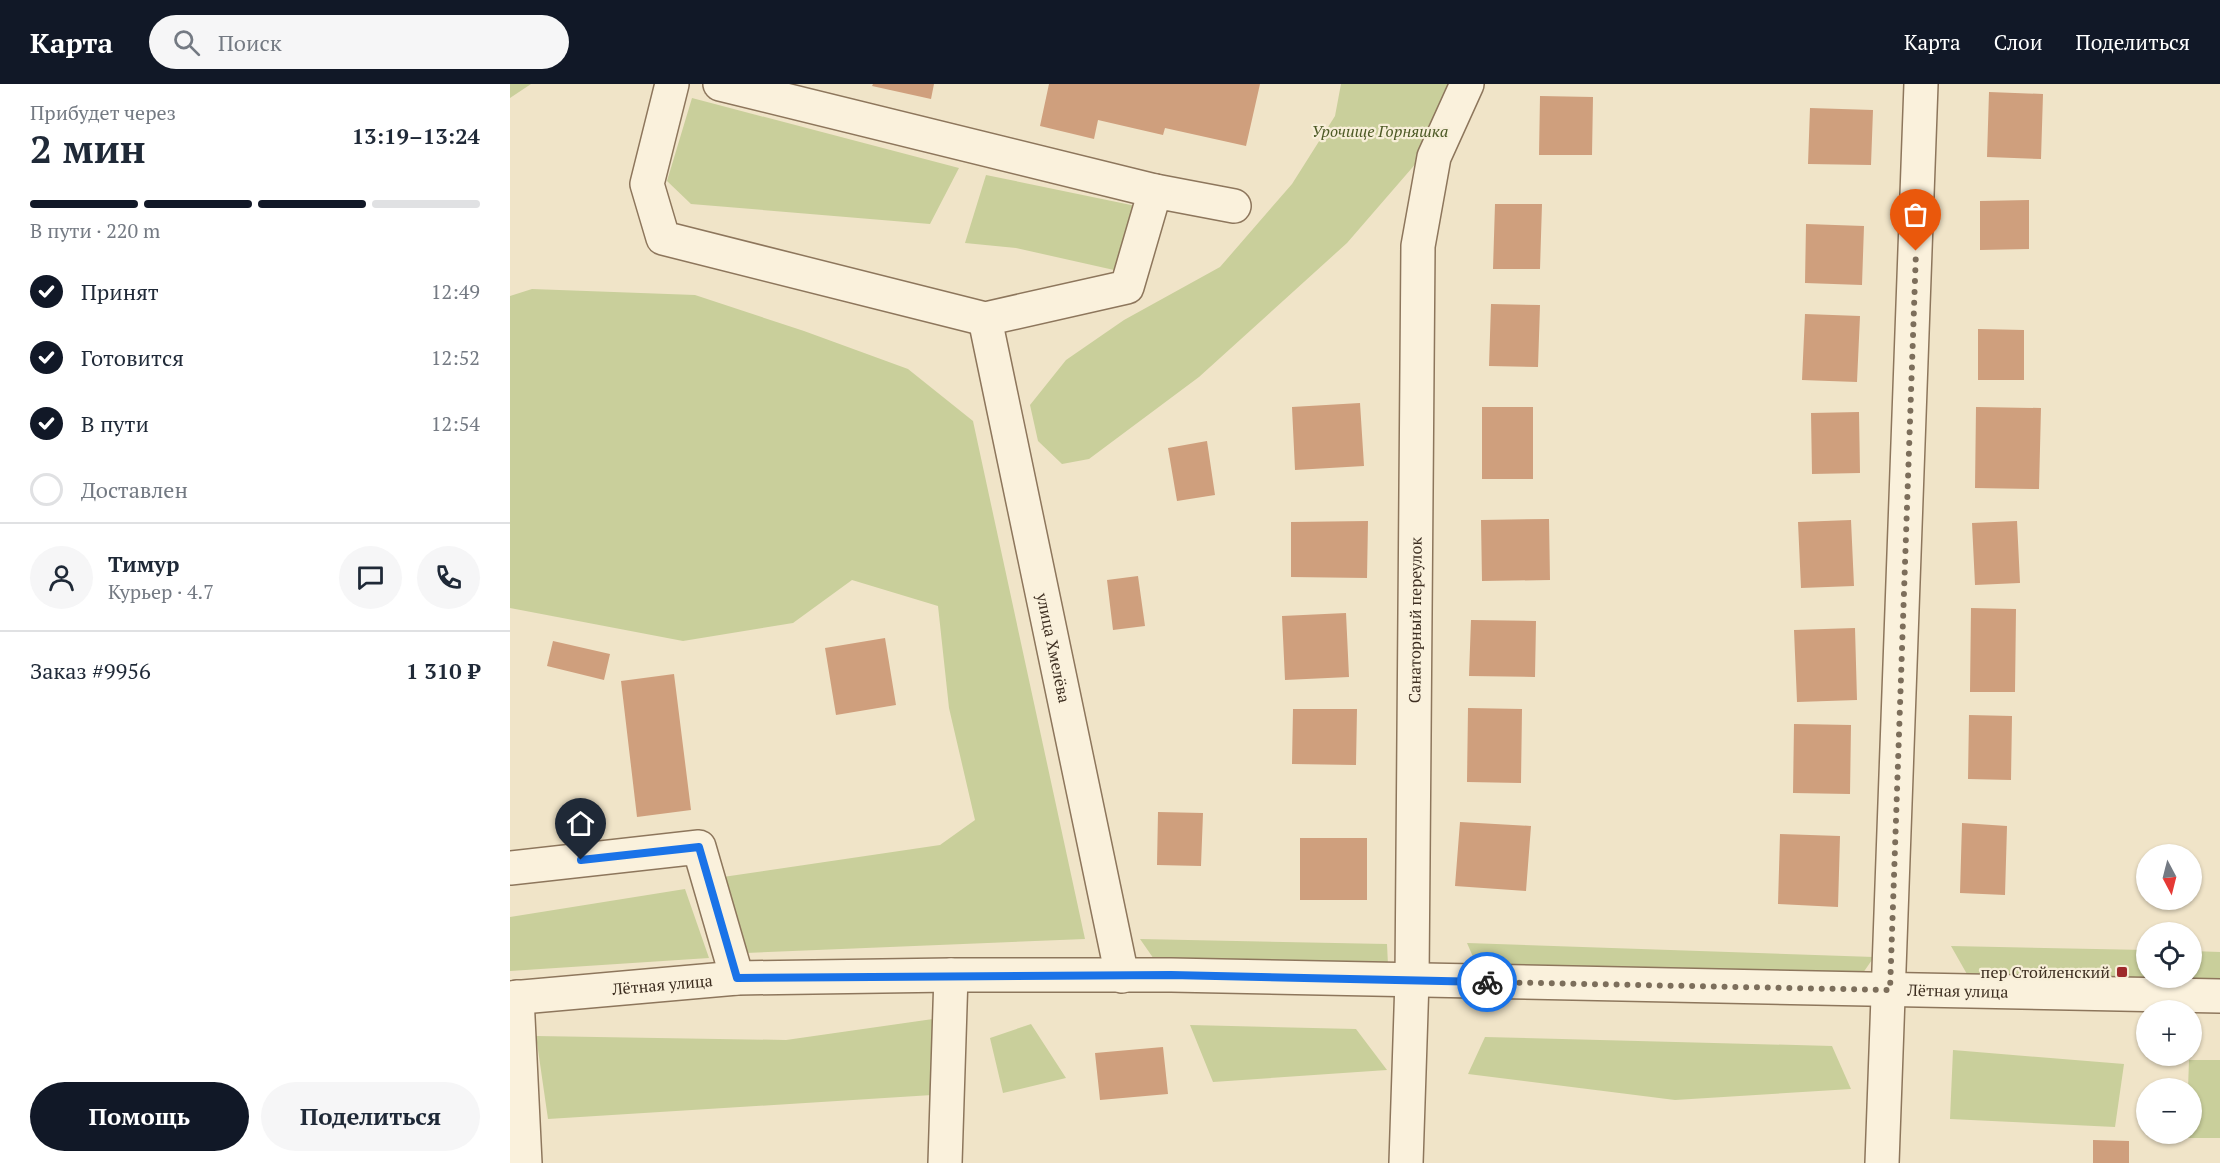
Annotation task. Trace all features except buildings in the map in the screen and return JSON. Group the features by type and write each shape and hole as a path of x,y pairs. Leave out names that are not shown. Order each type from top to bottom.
{"street":[{"path":"672,84 647,184 663,238 985,319 1126,287 1155,190"},
{"path":"720,84 1155,190 1234,206"},
{"name":"Санаторный переулок","path":"1406,1163 1412,980 1418,246 1434,157 1467,84"},
{"path":"1882,1163 1921,84"},
{"name":"улица Хмелёва","path":"985,319 1122,976"},
{"path":"510,867 699,847 737,978"},
{"path":"945,1163 951,975"},
{"name":"Лётная улица","path":"514,998 737,978 951,975 1171,975 2220,996"},
{"path":"514,998 525,1163"}],"green space":[{"path":"510,84 531,84 510,98"},
{"name":"Урочище Горняшка","path":"1341,84 1452,84 1431,146 1347,243 1199,377 1089,459 1062,464 1038,441 1030,405 1066,360 1124,320 1220,267 1292,184 1335,116"},
{"path":"692,98 959,168 930,224 691,204 667,181"},
{"path":"986,175 1136,206 1114,270 1016,248 965,243"},
{"path":"532,289 695,295 908,369 973,421 1085,939 745,953 723,877 940,845 975,820 949,708 938,606 852,580 793,623 683,641 510,608 510,296"},
{"path":"685,889 709,958 510,971 510,917"},
{"path":"1140,939 1387,944 1388,965 1156,962"},
{"path":"1467,943 1874,957 1856,983 1477,966"},
{"path":"1951,946 2136,950 2136,984 1972,983"},
{"path":"2202,951 2220,952 2220,985 2202,985"},
{"path":"933,1019 932,1095 548,1119 536,1036 786,1040"},
{"path":"1031,1024 1066,1078 1003,1093 990,1038"},
{"path":"1190,1025 1356,1029 1387,1070 1213,1082"},
{"path":"1485,1037 1832,1046 1851,1089 1675,1100 1468,1074"},
{"path":"1953,1050 2124,1064 2115,1127 1950,1119"},
{"path":"2202,1060 2220,1060 2220,1138 2202,1138 2202,1078 2188,1078 2189,1066 2202,1066"}],"way so far":[{"path":"1487,982 1890,990 1916,251"}],"place":[{"name":"пер Стойленский","path":"2122,972"}],"route":[{"path":"581,860 699,847 737,978 1171,975 1487,982"}]}
